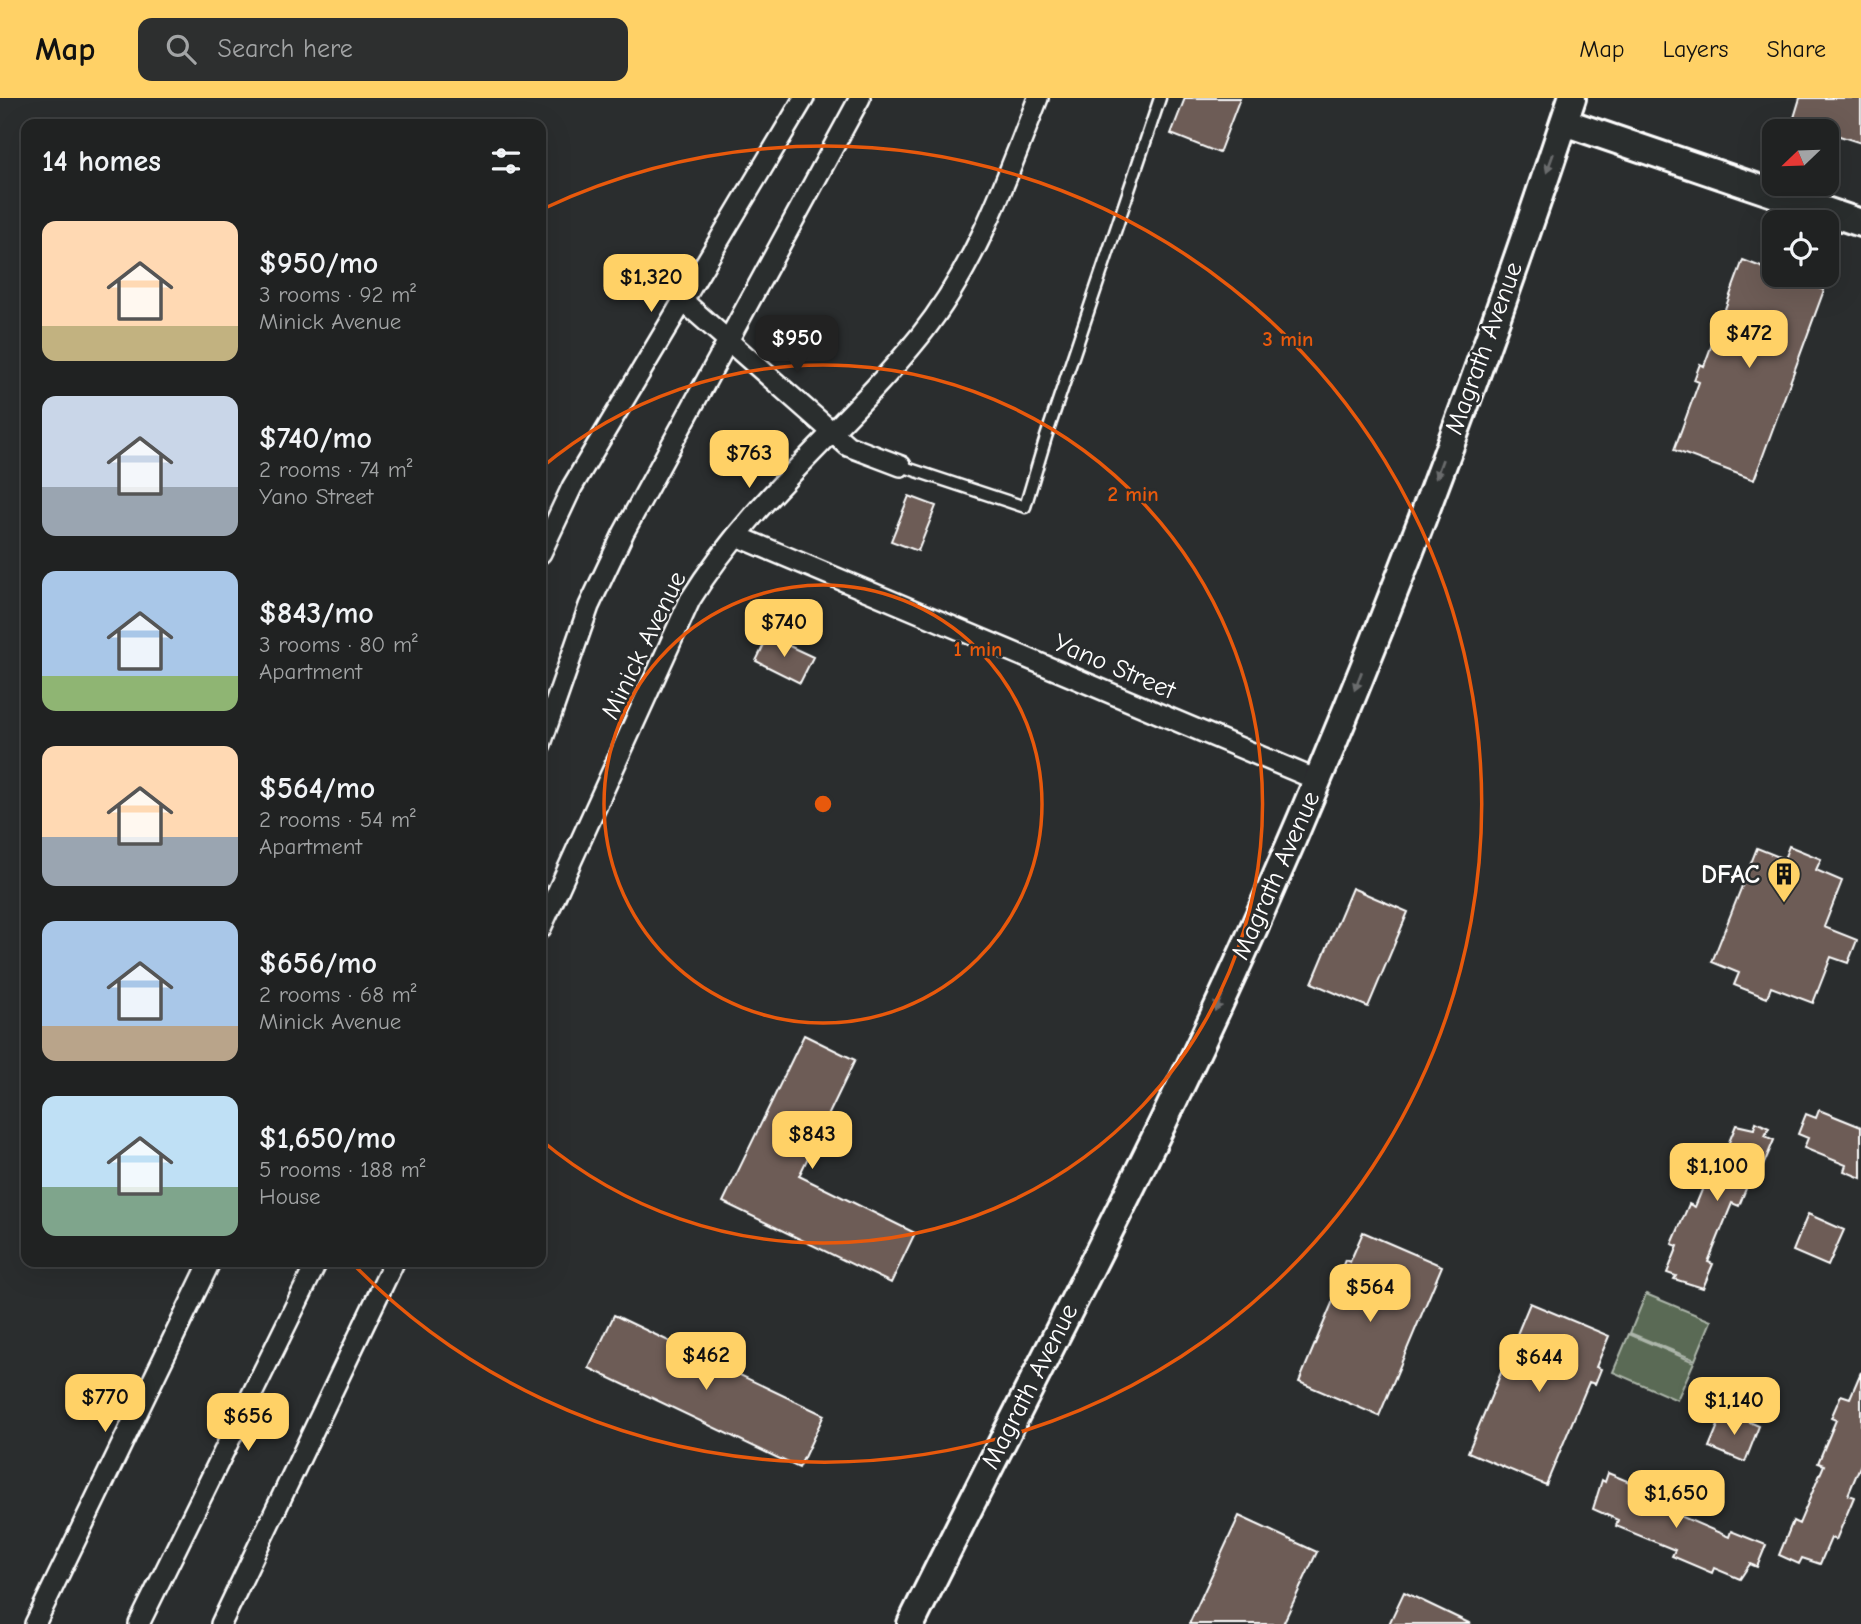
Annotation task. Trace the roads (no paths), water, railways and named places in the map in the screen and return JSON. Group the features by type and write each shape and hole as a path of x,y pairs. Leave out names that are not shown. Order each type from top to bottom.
{"main road":[{"path":"1568,110 1861,223"},
{"name":"Magrath Avenue","path":"911,1624 1169,1108 1247,942 1317,780 1408,552 1568,110"}],"street":[{"path":"546,542 572,486 804,98"},
{"path":"546,730 589,606 624,533 860,98"},
{"name":"Minick Avenue","path":"546,917 679,621 701,583 737,536 920,336 945,300 985,227 1038,98"},
{"path":"682,301 848,446 901,466"},
{"name":"Yano Street","path":"737,536 1317,780"},
{"path":"35,1624 208,1267"},
{"path":"139,1624 315,1267"},
{"path":"221,1624 392,1267"}],"lane":[{"path":"901,466 1026,507 1046,437 1160,98"}],"place":[{"name":"DFAC","path":"1784,904"}]}
